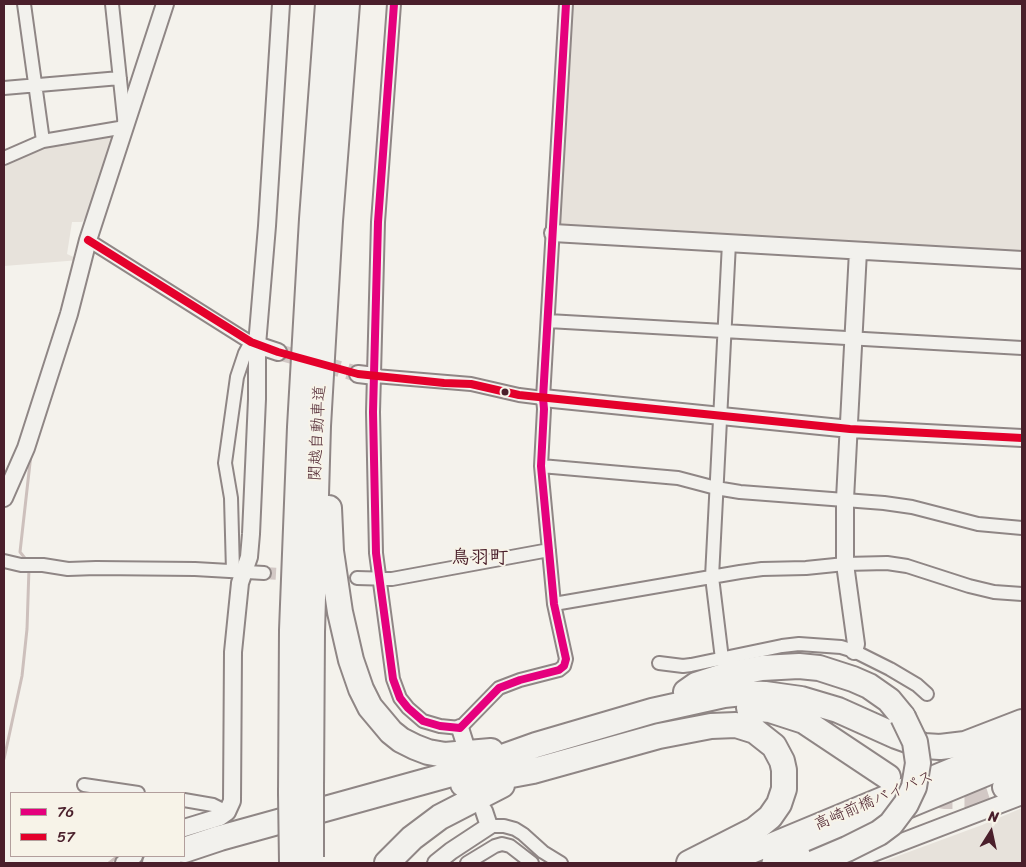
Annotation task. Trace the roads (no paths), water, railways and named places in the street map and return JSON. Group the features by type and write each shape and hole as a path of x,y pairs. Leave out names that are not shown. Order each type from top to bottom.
{"highway":[{"name":"関越自動車道","path":"301,862 294,793 292,630 312,219 328,4"},
{"name":"関越自動車道","path":"294,793 314,548 318,426 330,221 348,4"},
{"path":"330,221 329,499 331,551 340,612 351,660 361,689 370,707 391,732 401,740 428,752 455,755 536,745"},
{"path":"652,711 696,685 730,674 762,668 799,666 819,668 853,679 869,686 889,700 903,716 915,742 918,763 914,787 906,804 880,833 856,846 814,863"},
{"path":"185,850 220,838 466,770 536,745 652,711 724,695 743,693 786,696 838,710 909,742 924,746 940,747 965,744 1022,722"},
{"path":"659,736 694,717 712,711 739,708 770,710 804,721 888,777"},
{"path":"185,863 210,854 457,785 533,771 659,736 725,724 746,727 762,736 778,751 784,770 783,796 770,817 754,830 689,863"},
{"name":"高崎前橋バイパス","path":"726,863 1022,740"},
{"name":"高崎前橋バイパス","path":"772,863 1022,760"},
{"path":"387,863 412,838 440,817 481,794 533,771"},
{"path":"282,863 294,793"},
{"path":"155,863 168,857"}],"street":[{"path":"24,4 43,141"},
{"path":"112,4 125,127"},
{"path":"4,498 26,448 69,314 88,240 165,4"},
{"path":"239,571 249,557 252,507 254,343 267,226 281,4"},
{"path":"394,4 378,222 373,412 378,580 393,678 400,698 423,721 440,726 460,728"},
{"path":"460,728 498,688 558,670 564,666 566,659 554,604 541,466 543,398 566,4"},
{"path":"4,88 120,78"},
{"path":"4,158 43,141 125,127"},
{"path":"553,233 1022,260"},
{"path":"88,240 254,343 278,352"},
{"path":"722,659 712,577 729,243"},
{"path":"854,651 856,644 845,564 845,499 858,251"},
{"path":"548,321 1022,348"},
{"path":"185,828 209,821 227,812 232,801 233,652 240,583 231,498 225,463 237,378 244,353 254,343"},
{"path":"358,374 471,384 514,394 543,398 850,429 1022,438"},
{"path":"541,466 678,478 740,492 845,499 900,505 978,524 1022,528"},
{"path":"357,578 392,579 550,550"},
{"path":"4,561 21,565 43,565 68,569 116,568 264,573"},
{"path":"554,604 762,570 887,563 907,566 994,592 1022,594"},
{"path":"659,663 682,666 799,644 841,647 854,651 905,678 926,694"},
{"path":"460,728 466,747"},
{"path":"84,785 131,792"},
{"path":"847,863 1016,788"},
{"path":"185,800 213,805 227,812"},
{"path":"436,863 487,819 523,834 543,852 561,863"},
{"path":"467,863 495,846 502,844 510,846 532,863"}],"waterway":[{"path":"28,562 20,552 31,454"},
{"path":"4,759 22,676 27,629 29,568"},
{"path":"109,863 117,857"}],"tunnel":[{"path":"278,352 358,374"},
{"path":"264,573 299,575"},
{"path":"929,793 944,797 973,797 1005,787"}],"district":[{"name":"鳥羽町","path":"480,558"}]}
